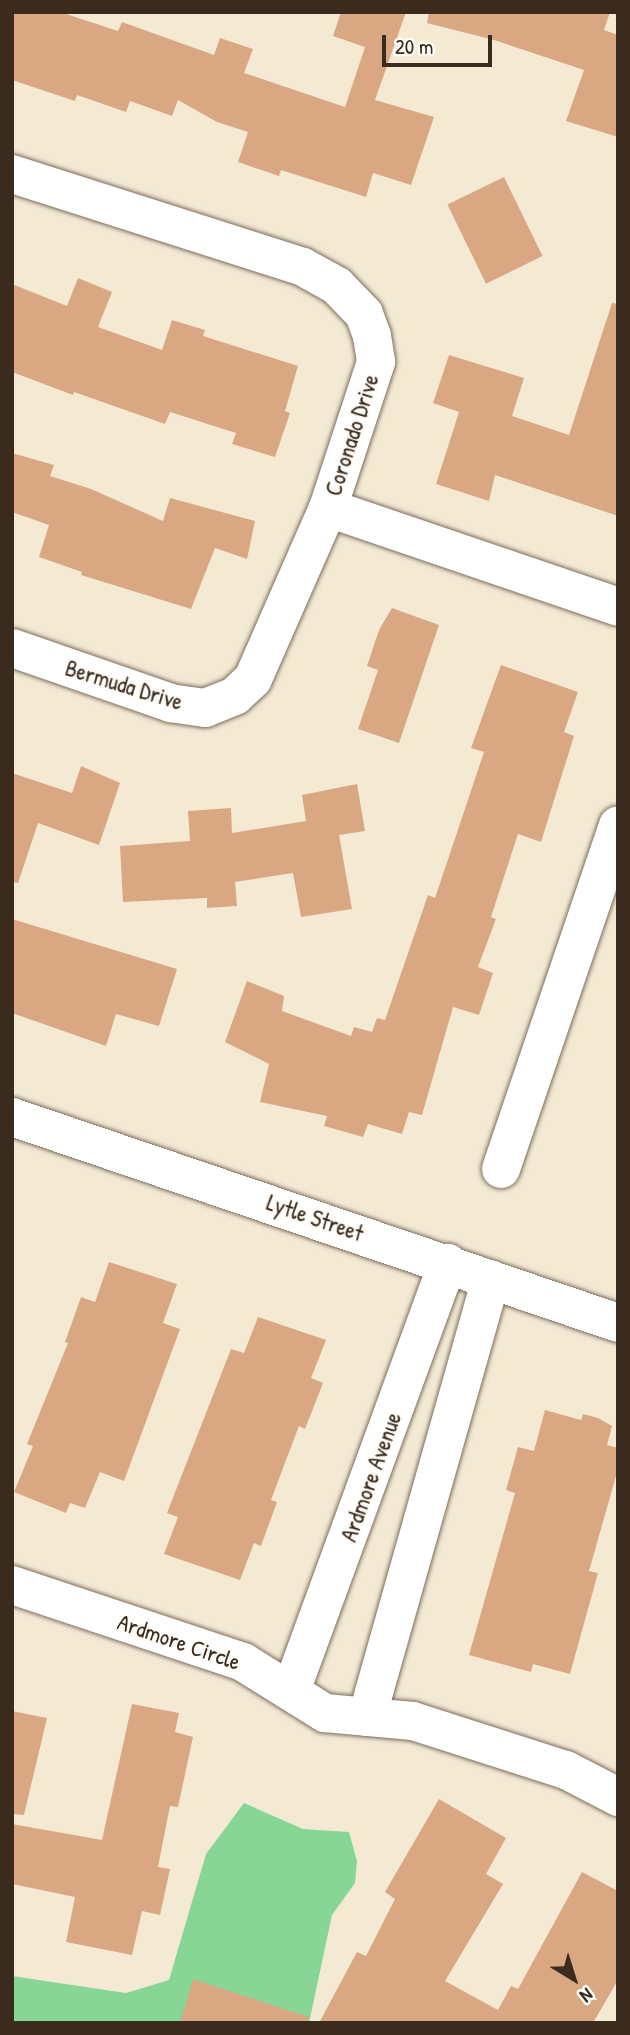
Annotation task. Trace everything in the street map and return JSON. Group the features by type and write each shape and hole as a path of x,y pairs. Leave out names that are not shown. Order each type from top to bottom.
{"street":[{"name":"Coronado Drive","path":"12,174 303,267 337,286 364,314 372,336 376,362 328,508 618,607"},
{"name":"Bermuda Drive","path":"12,648 171,704 205,708 235,696 253,679 328,508"},
{"path":"501,1169 616,835"},
{"name":"Lytle Street","path":"12,1117 618,1323"},
{"name":"Ardmore Avenue","path":"291,1691 448,1263"},
{"path":"367,1717 491,1279"},
{"name":"Ardmore Circle","path":"12,1586 243,1662 325,1713 413,1721 566,1770 618,1797"}],"green space":[{"path":"244,1803 303,1829 349,1832 357,1861 355,1883 332,1915 309,2023 12,2023 12,1976 126,1993 169,1980 206,1854"}],"building":[{"path":"12,12 60,12 118,31 122,22 214,55 220,38 253,49 244,73 345,107 365,47 333,36 341,12 406,12 375,100 434,117 411,185 373,173 366,197 281,170 279,176 238,162 248,132 217,122 178,100 172,116 130,101 126,112 77,95 75,101 12,80"},
{"path":"429,12 610,12 604,30 618,35 618,137 566,121 584,70 494,40 427,23"},
{"path":"504,177 543,256 486,284 447,205"},
{"path":"78,278 112,292 98,327 162,350 172,320 205,330 203,336 298,366 285,411 290,413 275,457 232,444 236,433 170,412 165,424 74,392 73,395 12,372 12,284 67,306"},
{"path":"612,303 618,304 618,516 495,475 489,501 436,484 459,412 433,403 449,355 524,378 512,416 569,435"},
{"path":"12,453 54,465 50,476 91,489 163,521 170,498 255,521 247,559 215,548 191,609 81,575 82,572 39,557 49,525 12,512"},
{"path":"392,608 439,625 399,743 358,729 378,670 367,666 379,630"},
{"path":"501,665 578,692 564,732 574,736 541,842 518,834 491,917 496,919 478,967 493,973 479,1015 453,1007 422,1115 409,1112 402,1134 368,1124 363,1137 324,1126 327,1116 260,1102 269,1064 225,1042 247,981 284,996 282,1011 351,1036 354,1027 372,1032 377,1018 385,1020 428,895 435,898 484,752 471,748"},
{"path":"81,766 120,783 99,845 38,823 18,883 12,882 12,773 72,793"},
{"path":"357,784 365,831 339,835 352,909 301,917 293,873 235,882 237,906 207,908 207,898 123,902 120,846 190,841 188,811 231,808 232,833 306,821 302,795"},
{"path":"12,919 177,969 159,1026 116,1014 106,1046 12,1013"},
{"path":"109,1262 177,1284 163,1323 180,1329 124,1481 100,1472 85,1508 70,1503 66,1513 14,1492 33,1446 27,1444 68,1343 65,1342 81,1297 95,1302"},
{"path":"258,1317 326,1340 311,1378 323,1383 305,1429 299,1426 271,1500 277,1502 261,1546 254,1543 240,1580 164,1554 178,1517 167,1513 231,1349 244,1353"},
{"path":"545,1410 581,1420 583,1414 598,1418 612,1426 607,1445 618,1448 618,1469 589,1571 598,1573 570,1674 533,1664 531,1672 469,1655 515,1493 506,1490 518,1447 534,1451"},
{"path":"132,1704 179,1713 175,1732 193,1737 178,1807 170,1806 158,1867 170,1869 160,1915 142,1911 132,1955 66,1942 75,1897 12,1884 12,1824 102,1840"},
{"path":"12,1711 47,1718 24,1815 12,1814"},
{"path":"439,1799 506,1838 486,1874 503,1884 445,1981 498,2010 511,1986 518,1989 582,1872 618,1891 618,1980 593,2023 319,2023 357,1952 366,1956 395,1899 385,1892"},
{"path":"193,1979 309,2017 308,2023 180,2023"}]}
